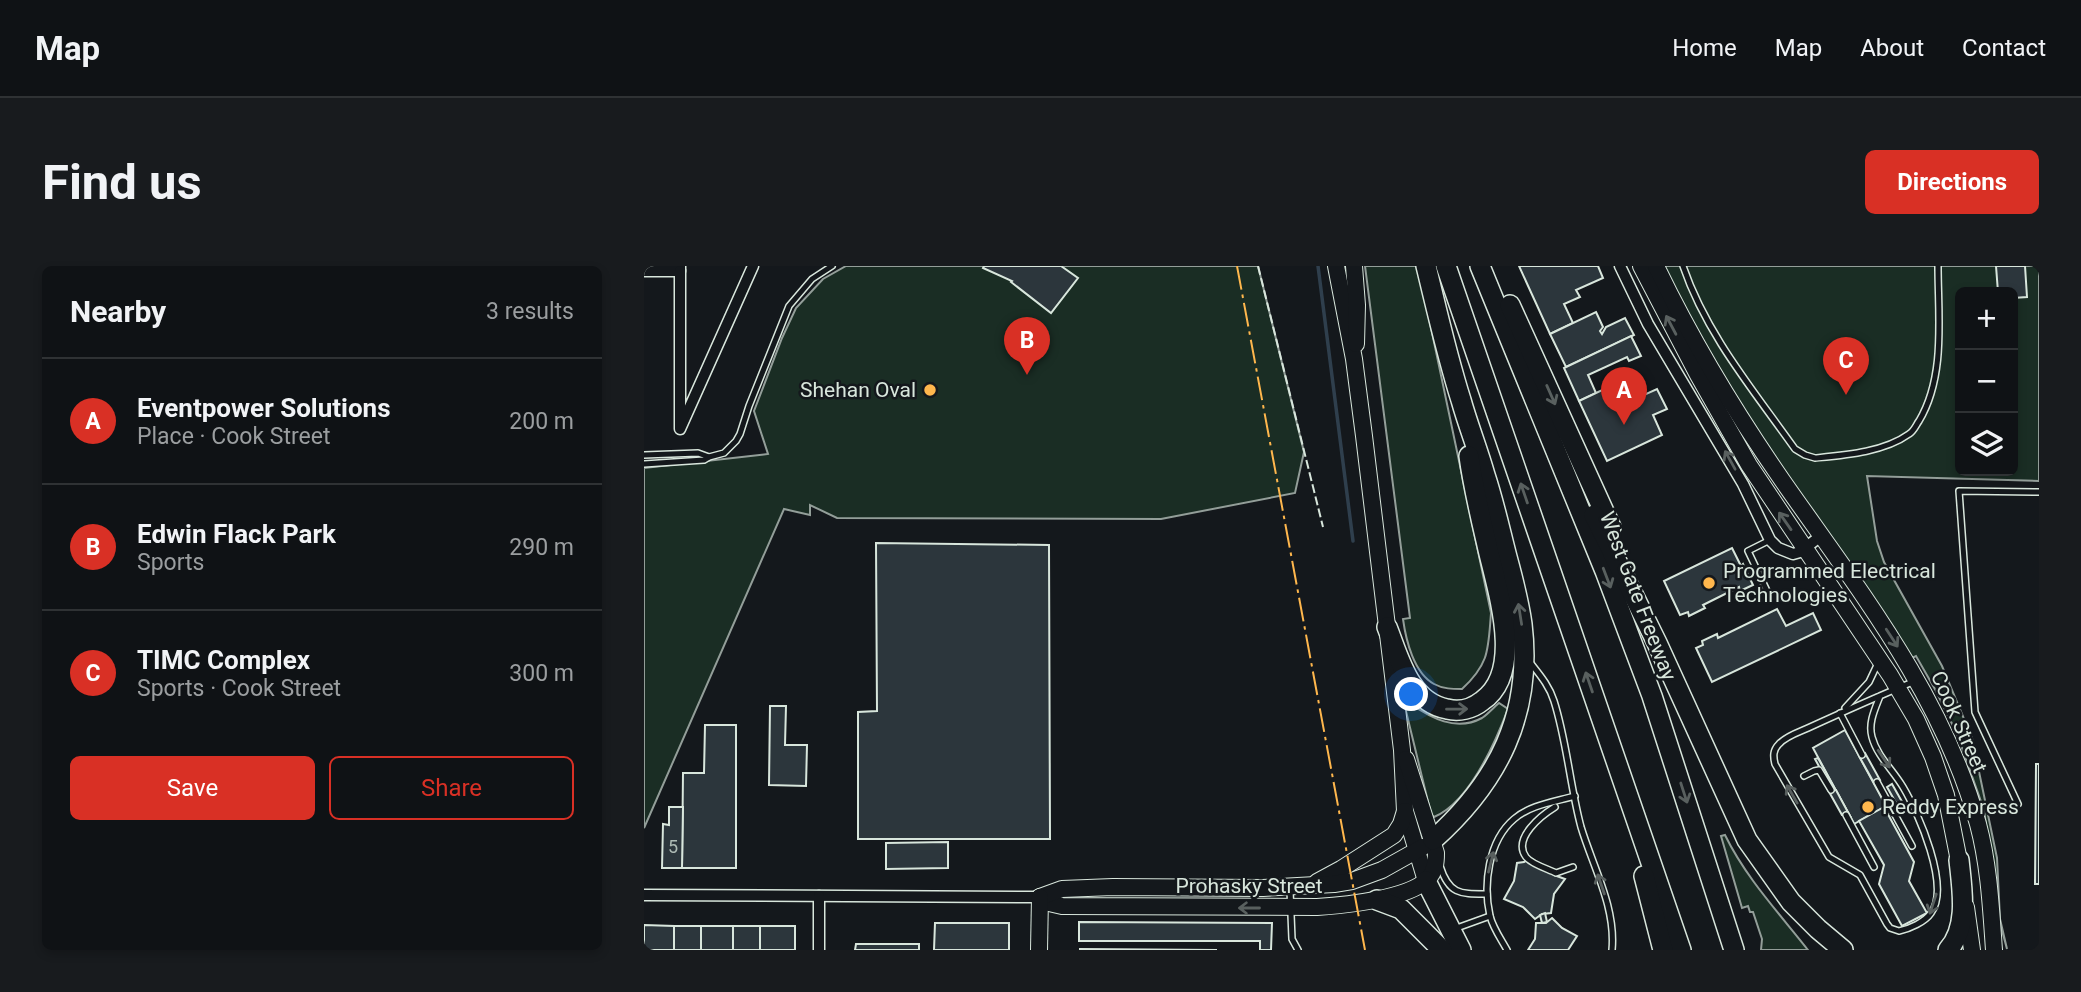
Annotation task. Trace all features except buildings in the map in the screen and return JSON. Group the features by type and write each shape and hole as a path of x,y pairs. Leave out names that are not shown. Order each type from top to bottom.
{"highway":[{"path":"1426,266 1460,398 1486,476 1517,597 1524,655 1518,707 1502,753 1478,794 1434,847"},
{"path":"1446,266 1682,950"},
{"name":"West Gate Freeway","path":"1480,266 1546,424 1652,696 1734,950"},
{"path":"1493,266 1603,509 1682,673 1706,728 1706,748"},
{"path":"1387,627 1414,688 1433,705 1447,710 1468,709 1486,699 1498,684 1503,672 1505,652 1501,602 1471,473 1460,398"},
{"path":"1546,424 1610,545 1744,833 1768,872 1802,914 1843,950"},
{"path":"1611,747 1663,950"},
{"path":"1948,950 1955,941 1962,916 1959,860"},
{"path":"1426,881 1461,950"},
{"path":"1377,900 1401,909 1442,950"}],"main road":[{"path":"1336,266 1353,359 1387,627 1402,750 1405,811 1426,881"},
{"path":"1353,359 1357,314 1354,266"},
{"name":"Cook Street","path":"1640,266 1749,465 1879,658 1916,719 1941,779 1950,810 1972,950"},
{"name":"Cook Street","path":"1656,266 1737,412 1877,615 1918,680 1953,753 1978,824 1988,873 1994,950"},
{"path":"1402,750 1434,847 1434,870 1426,881"},
{"path":"1309,887 1394,835 1405,811"},
{"name":"Prohasky Street","path":"1040,897 1062,890 1113,887 1309,887 1334,884 1366,876 1416,852 1434,847"},
{"name":"Prohasky Street","path":"1040,897 1049,903 1062,906 1338,906 1377,900 1426,881"},
{"path":"1039,950 1040,897"}],"street":[{"path":"743,266 743,290"},
{"path":"644,271 680,268 680,429 753,266"},
{"path":"1620,266 1648,324 1738,475 1770,540 1778,548 1793,554 1822,535"},
{"path":"1674,368 1698,374"},
{"name":"Prohasky Street","path":"644,895 1040,897"},
{"path":"819,896 819,950"}],"lane":[{"path":"644,464 704,460 724,453 736,441 789,306 812,279 832,266"},
{"path":"1683,266 1704,316 1732,361 1795,449 1815,458 1886,446 1912,432 1926,409 1935,380 1938,266"},
{"path":"644,455 698,453 709,457"},
{"path":"2018,804 1975,712 1959,491 2039,492"},
{"path":"1768,593 1748,551 1770,540"},
{"path":"1524,655 1546,682 1554,701 1581,826 1612,920 1612,950"},
{"path":"1840,713 1869,681 1879,658"},
{"path":"1880,696 1871,724 1873,740 1909,798 1926,838 1935,865 1937,894 1934,908 1928,917 1904,930 1894,931 1860,876 1829,857 1775,764 1774,752 1783,740 1840,713 1898,688 1918,680"},
{"path":"1840,713 1862,755"},
{"path":"1804,776 1819,770 1831,790"},
{"path":"1877,782 1912,846"},
{"path":"1507,950 1490,916 1487,894 1492,857 1500,838 1515,818 1529,810 1575,796"},
{"path":"1555,807 1539,817 1530,827 1524,842 1524,853 1526,858 1556,873 1573,867"},
{"path":"1846,816 1874,867"},
{"path":"1434,847 1446,880 1455,891 1487,894"},
{"path":"1290,887 1292,939 1298,950"},
{"path":"1450,930 1466,927 1490,916"}],"green space":[{"path":"846,266 1258,266 1304,452 1295,493 1161,519 837,518 810,505 810,515 784,509 644,828 644,468 768,454 754,411 782,338 796,308 823,279"},
{"path":"1365,266 1418,266 1491,613 1483,663 1462,689 1441,687 1427,679 1412,656 1406,637 1403,619 1410,618"},
{"path":"1662,266 2039,266 2039,481 1867,476 1877,541 1884,562 1942,666 1972,738 1997,858 2000,919 2007,949 1999,919 1984,810 1957,734 1916,656 1912,658 1706,356"},
{"path":"1409,703 1435,718 1463,724 1482,718 1499,703 1508,709 1480,770 1470,785 1459,799 1434,817 1431,814 1405,707"},
{"path":"1725,835 1753,881 1808,950 1761,950 1762,939 1753,912 1750,912 1748,906 1742,908 1721,836"}],"waterway":[{"path":"1318,266 1353,541"}],"fence":[{"path":"1258,266 1323,527"}],"power":[{"path":"1237,266 1365,950"}],"place":[{"name":"Edwin Flack Park","path":"1027,375"},
{"name":"Shehan Oval","path":"930,390"},
{"name":"TIMC Complex","path":"1846,395"},
{"name":"Eventpower Solutions","path":"1624,425"},
{"name":"Programmed Electrical Technologies","path":"1709,583"},
{"name":"Reddy Express","path":"1868,807"}]}
